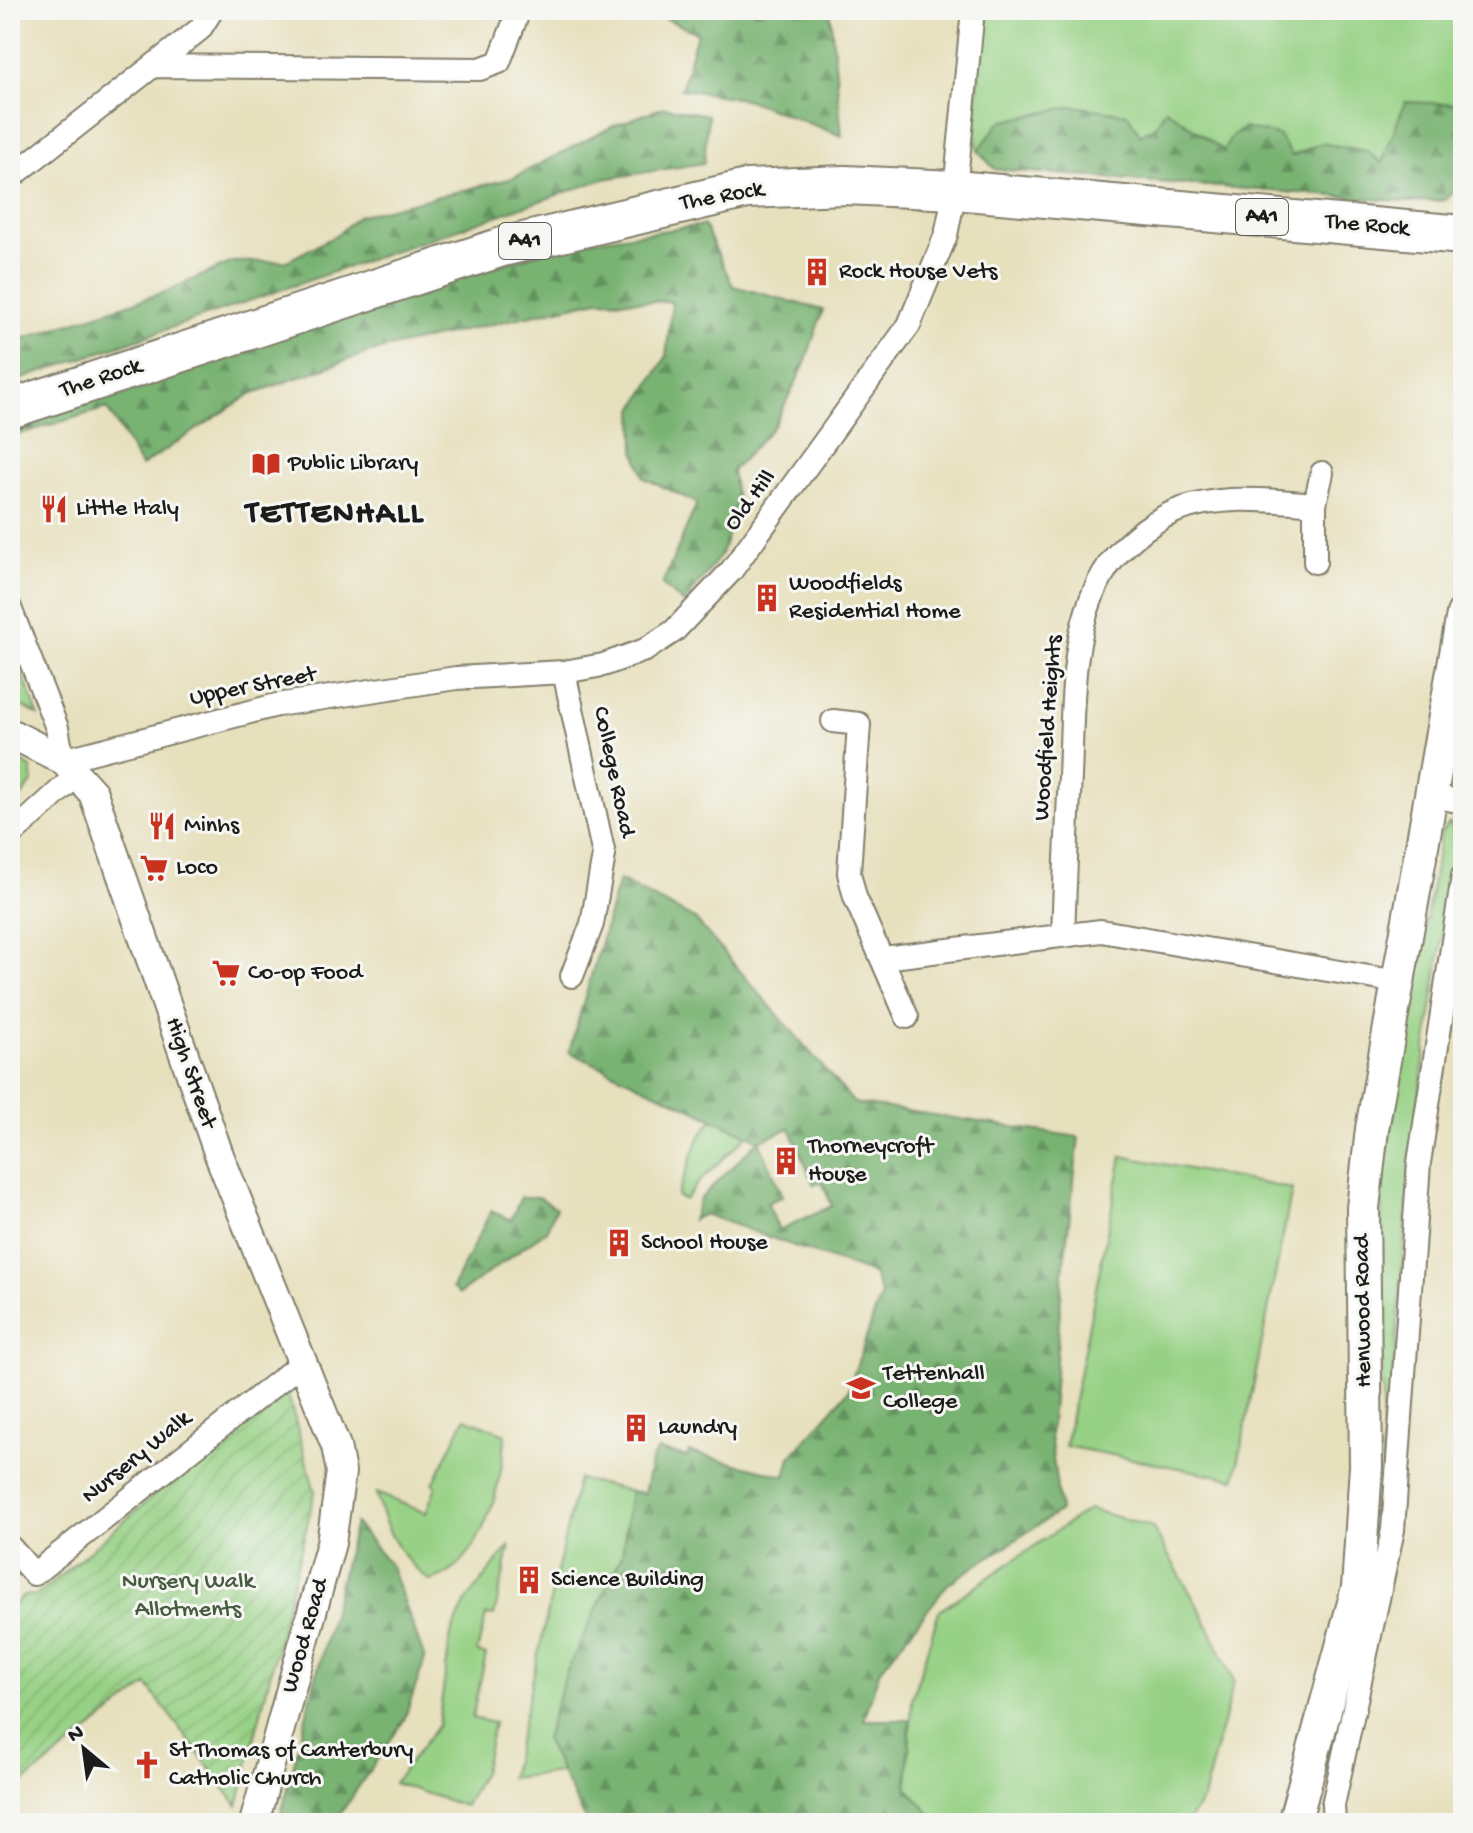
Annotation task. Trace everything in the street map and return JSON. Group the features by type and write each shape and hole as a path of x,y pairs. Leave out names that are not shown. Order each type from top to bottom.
{"highway":[{"name":"The Rock","path":"10,409 449,263 622,216 747,189 845,185 955,190 1463,235"}],"main road":[{"name":"Henwood Road","path":"1294,1823 1358,1588 1366,1466 1363,1208 1372,1129 1398,982 1448,799 1463,614"}],"street":[{"path":"10,178 200,29 212,10"},
{"path":"155,66 480,69 499,62 519,10"},
{"name":"Old Hill","path":"456,678 564,672 603,665 645,650 674,631 731,571 909,325 946,235 955,190 973,10"},
{"path":"1315,562 1315,504 1322,473"},
{"name":"Woodfield Heights","path":"1063,935 1073,708 1084,618 1103,574 1122,549 1176,511 1211,502 1260,499 1315,504"},
{"path":"10,608 70,767"},
{"name":"College Road","path":"564,672 604,855 592,924 572,976"},
{"name":"Upper Street","path":"70,767 277,705 456,678"},
{"path":"833,721 859,724 849,873 855,897 907,1017"},
{"path":"10,733 70,767"},
{"path":"10,836 70,767"},
{"name":"High Street","path":"70,767 93,793 207,1123 336,1446"},
{"name":"Henwood Road","path":"1334,1823 1333,1805 1393,1530 1419,1163 1463,876"},
{"path":"884,958 1101,931 1398,982"},
{"name":"Nursery Walk","path":"10,1547 34,1574 303,1362"},
{"name":"Wood Road","path":"252,1821 331,1543 341,1472 336,1446"}],"green space":[{"path":"647,10 830,10 842,136 748,100 681,89 697,33"},
{"path":"986,10 1460,10 1463,181 1446,200 1411,202 995,169 978,151 974,123"},
{"path":"1405,102 1460,104 1463,181 1446,200 1411,202 995,169 978,151 1000,122 1073,106 1128,114 1140,135 1155,127 1166,109 1223,150 1233,135 1244,128 1278,135 1292,156 1321,143 1367,151 1382,163"},
{"path":"664,107 708,115 704,163 604,179 10,383 10,343 165,292 232,262 287,261 337,235 358,216 513,178 613,126"},
{"path":"704,225 733,286 823,310 804,366 774,426 732,471 738,509 720,556 684,603 662,585 697,503 644,478 635,450 634,409 666,357 672,302 598,300 370,352 251,394 141,466 107,408 10,437 10,417 572,243"},
{"path":"10,640 38,715 10,700"},
{"path":"10,754 31,768 33,781 10,812"},
{"path":"1450,823 1457,837 1411,1150 1382,1524 1382,1183 1441,832"},
{"path":"619,880 695,919 854,1103 1079,1137 1063,1272 1050,1436 1060,1511 949,1583 879,1672 864,1720 910,1720 907,1788 938,1823 591,1823 583,1815 545,1739 567,1671 622,1555 631,1491 644,1493 652,1458 658,1450 687,1457 689,1452 785,1476 790,1457 848,1391 881,1294 873,1274 704,1214 692,1220 700,1199 759,1140 569,1052","holes":["790,1128 814,1185 822,1182 832,1206 779,1230 767,1203 783,1196 759,1141"]},
{"path":"713,1119 748,1135 698,1183 685,1200 677,1196 699,1138"},
{"path":"1122,1156 1292,1189 1235,1479 1065,1446"},
{"path":"521,1197 539,1197 556,1208 546,1231 459,1294 452,1288 491,1211 511,1220"},
{"name":"Nursery Walk Allotments","path":"285,1384 315,1492 238,1806 147,1685 10,1793 10,1609 23,1595 36,1596"},
{"path":"465,1418 505,1434 500,1475 476,1542 463,1560 448,1573 430,1581 410,1563 395,1542 376,1493 426,1513 436,1486 433,1484"},
{"path":"578,1479 631,1491 622,1555 567,1671 545,1739 561,1772 510,1778"},
{"path":"1089,1509 1152,1527 1203,1615 1234,1681 1203,1799 1187,1823 938,1823 907,1788 912,1699 939,1611"},
{"path":"355,1523 391,1566 425,1659 404,1720 334,1823 279,1823"},
{"path":"510,1545 494,1616 486,1615 477,1652 486,1655 472,1718 494,1723 483,1772 465,1806 394,1783 438,1725 451,1634 466,1601"}],"place":[{"name":"Rock House Vets","path":"817,272"},
{"name":"Public Library","path":"266,464"},
{"name":"Little Italy","path":"54,509"},
{"name":"Woodfields Residential Home","path":"767,598"},
{"name":"Minhs","path":"162,826"},
{"name":"Loco","path":"154,868"},
{"name":"Co-op Food","path":"226,973"},
{"name":"Thorneycroft House","path":"786,1161"},
{"name":"School House","path":"619,1243"},
{"name":"Tettenhall College","path":"861,1388"},
{"name":"Laundry","path":"636,1428"},
{"name":"Science Building","path":"529,1580"},
{"name":"St Thomas of Canterbury Catholic Church","path":"147,1765"}],"district":[{"name":"TETTENHALL","path":"335,515"}]}
